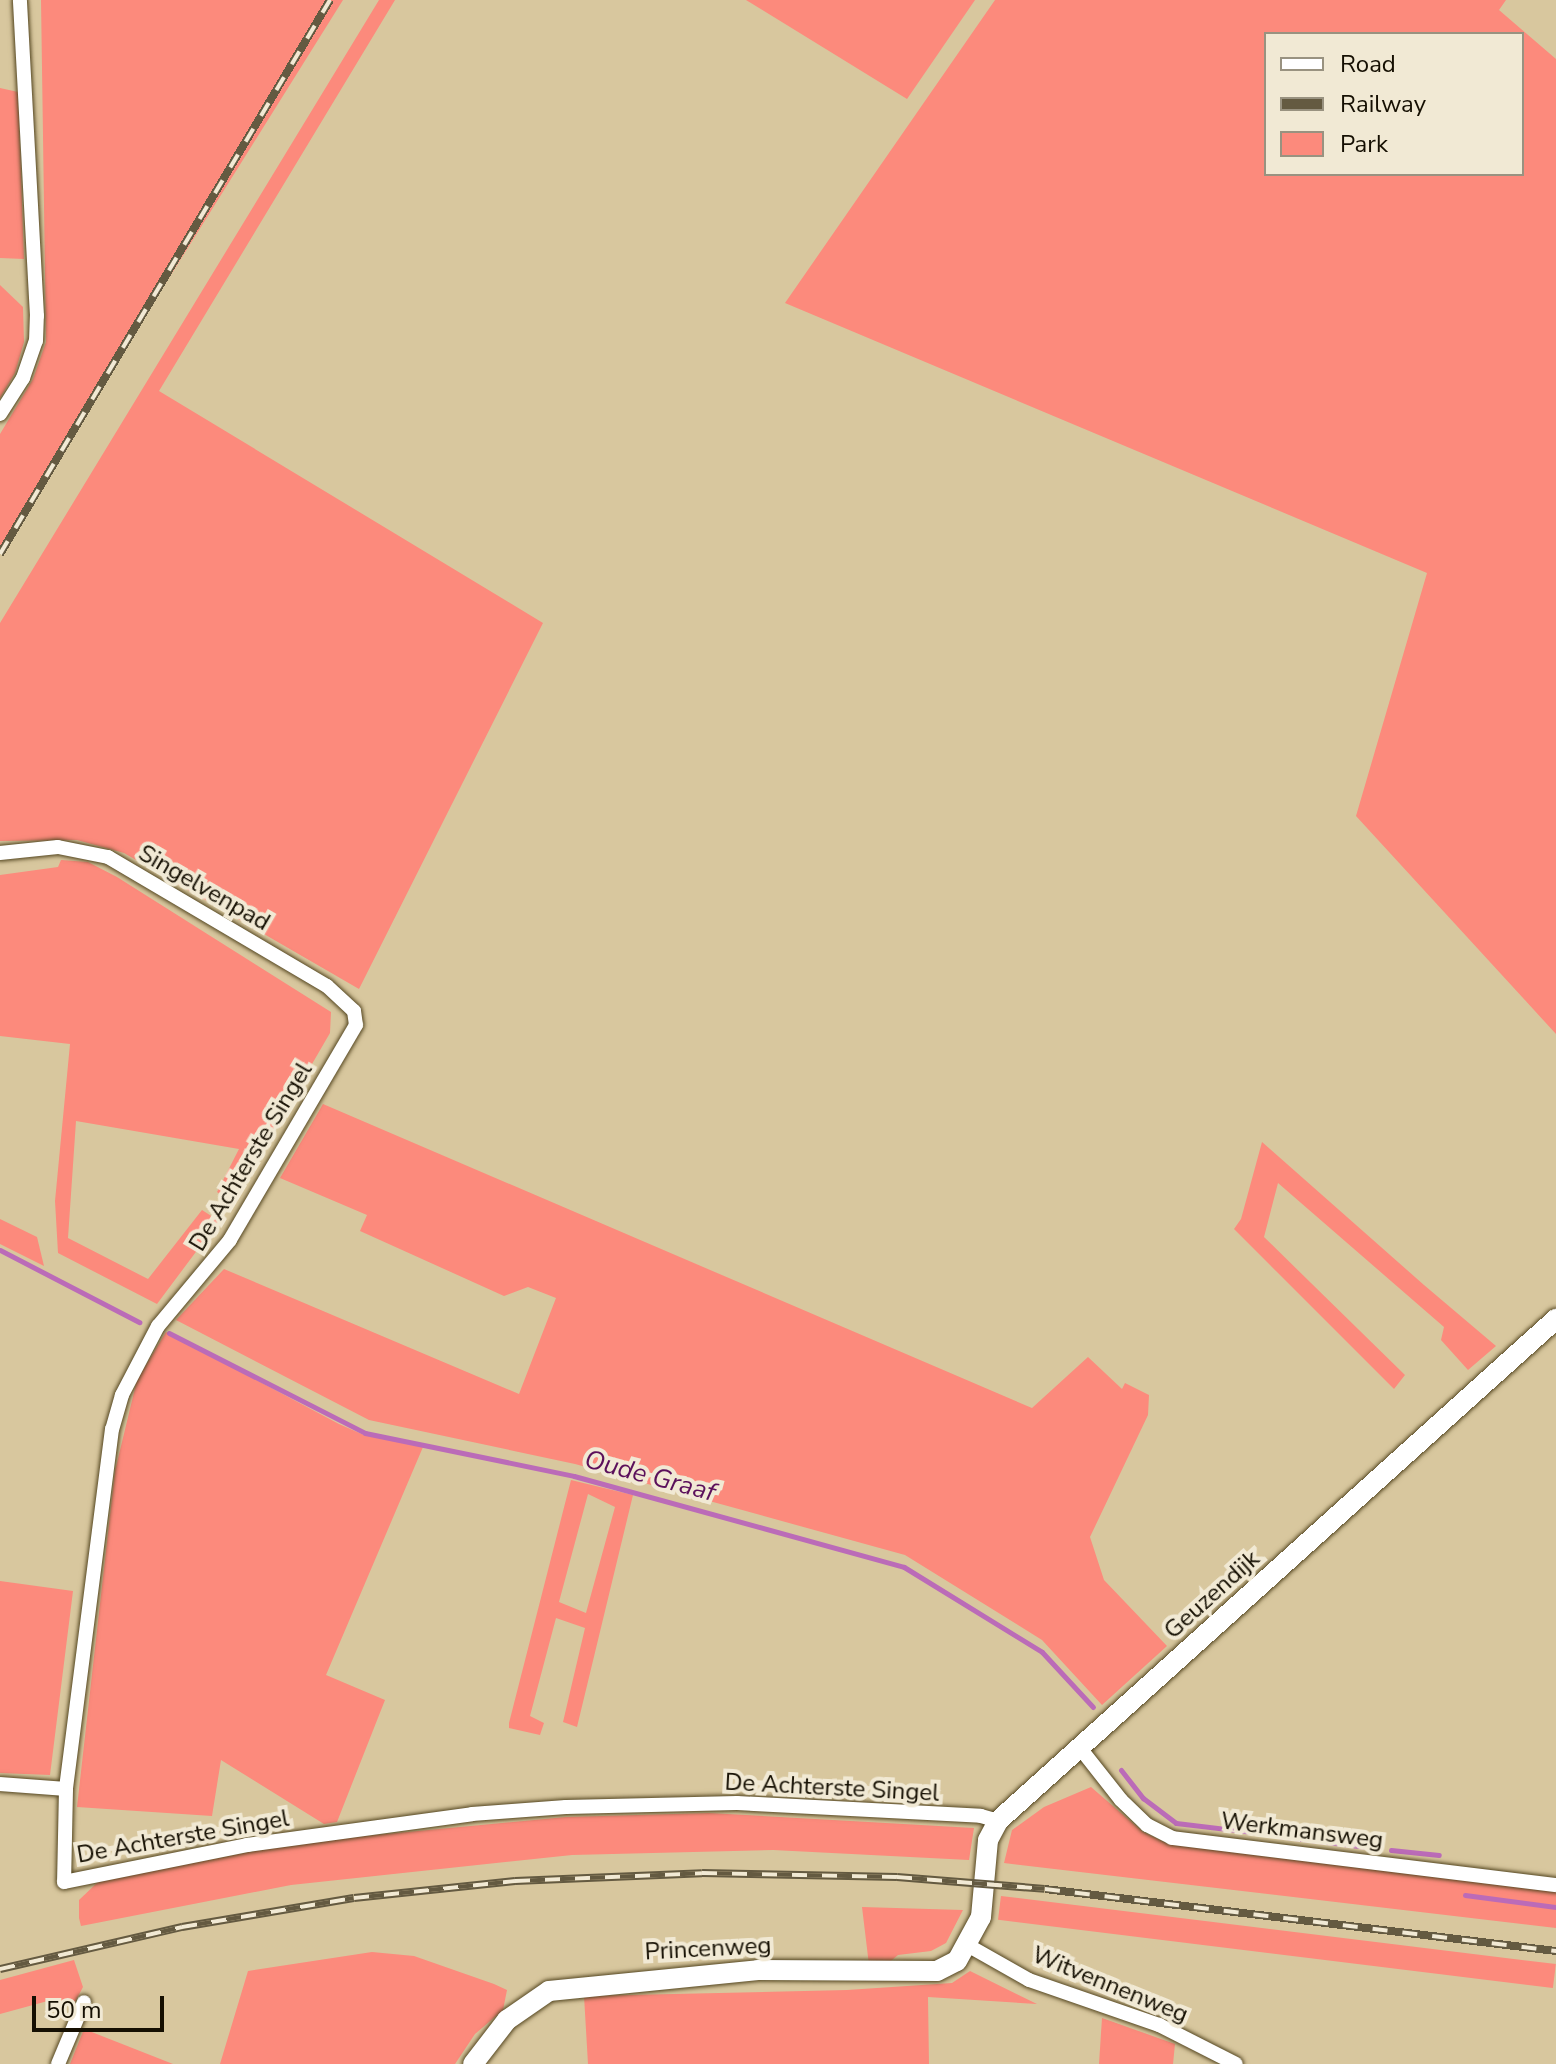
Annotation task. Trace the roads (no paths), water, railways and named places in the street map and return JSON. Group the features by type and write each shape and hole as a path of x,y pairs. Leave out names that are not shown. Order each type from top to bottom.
{"main road":[{"name":"Geuzendijk","path":"998,1821 1556,1319"},
{"path":"969,1946 981,1917 988,1840 998,1821"},
{"name":"Princenweg","path":"473,2064 507,2020 549,1991 758,1970 937,1971 957,1961 969,1946"}],"street":[{"path":"0,414 23,378 36,341 20,0"},
{"name":"Singelvenpad","path":"0,853 58,847 108,857 327,986 354,1011 356,1025"},
{"name":"De Achterste Singel","path":"356,1025 230,1240 158,1326 122,1395 112,1429 66,1789 64,1882 247,1845 550,1808 737,1803 981,1816 998,1821"},
{"name":"Werkmansweg","path":"1080,1748 1121,1800 1147,1825 1172,1838 1556,1885"},
{"path":"0,1784 66,1789"},
{"name":"Witvennenweg","path":"969,1946 1029,1980 1159,2025 1236,2064"},
{"path":"58,2064 84,2002"}],"waterway":[{"name":"Oude Graaf","path":"0,1250 139,1322"},
{"name":"Oude Graaf","path":"169,1333 365,1433 574,1476 904,1567 1042,1652 1093,1707"},
{"name":"Oude Graaf","path":"1121,1770 1143,1798 1176,1823 1252,1832"},
{"name":"Oude Graaf","path":"1278,1836 1367,1847"},
{"name":"Oude Graaf","path":"1391,1850 1439,1855"},
{"name":"Oude Graaf","path":"1465,1895 1556,1907"}],"railway":[{"path":"0,554 330,0"},
{"path":"0,1969 182,1927 354,1898 515,1881 702,1873 897,1877 1045,1889 1556,1951"}]}
